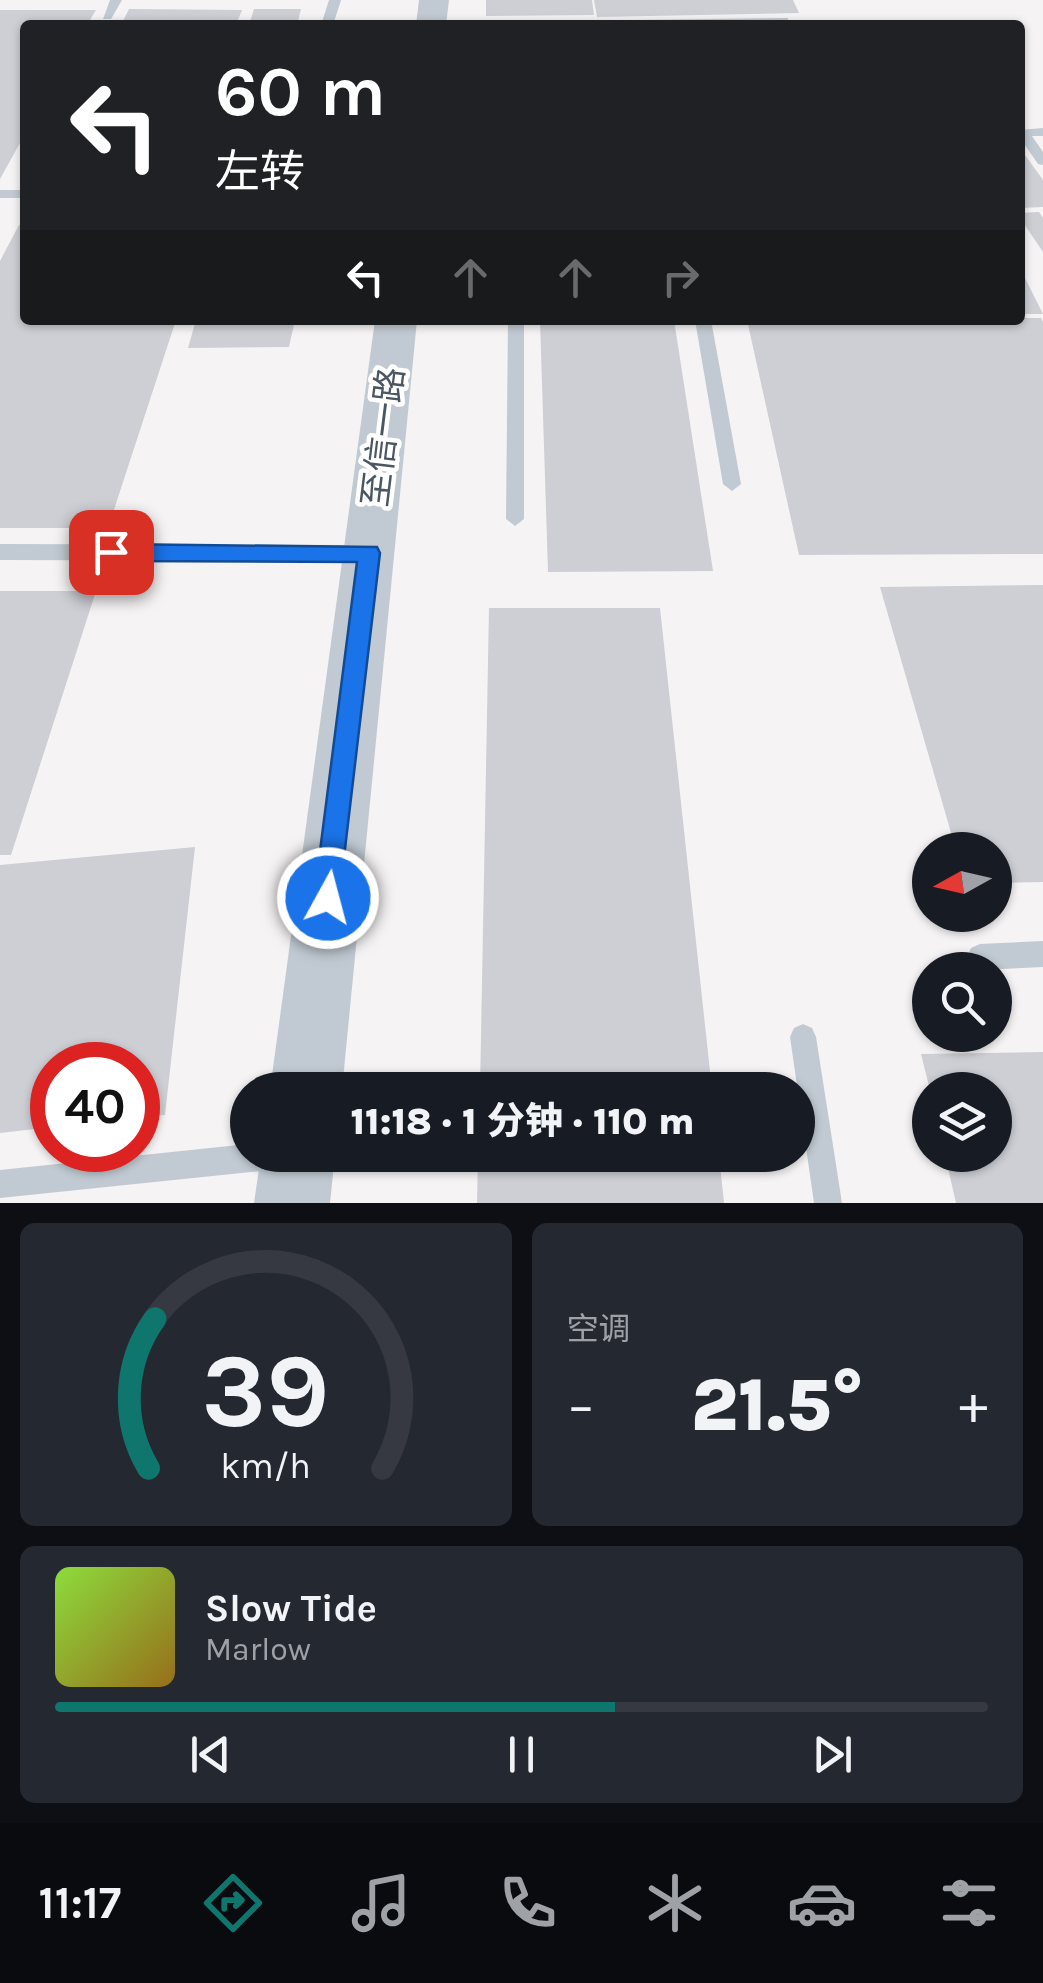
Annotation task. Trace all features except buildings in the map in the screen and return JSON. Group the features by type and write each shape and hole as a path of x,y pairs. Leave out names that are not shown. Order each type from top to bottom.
{"street":[{"name":"至信一路","path":"308,1072 395,325"},
{"path":"292,1203 296,1172"}],"lane":[{"path":"107,16 116,0"},
{"path":"1025,136 1043,161"},
{"path":"515,519 516,325"},
{"path":"704,325 732,484"},
{"path":"0,552 369,553"},
{"path":"1012,956 1043,954"},
{"path":"803,1037 828,1203"},
{"path":"0,1184 230,1160"}],"route":[{"path":"111,552 369,553 328,898"}]}
